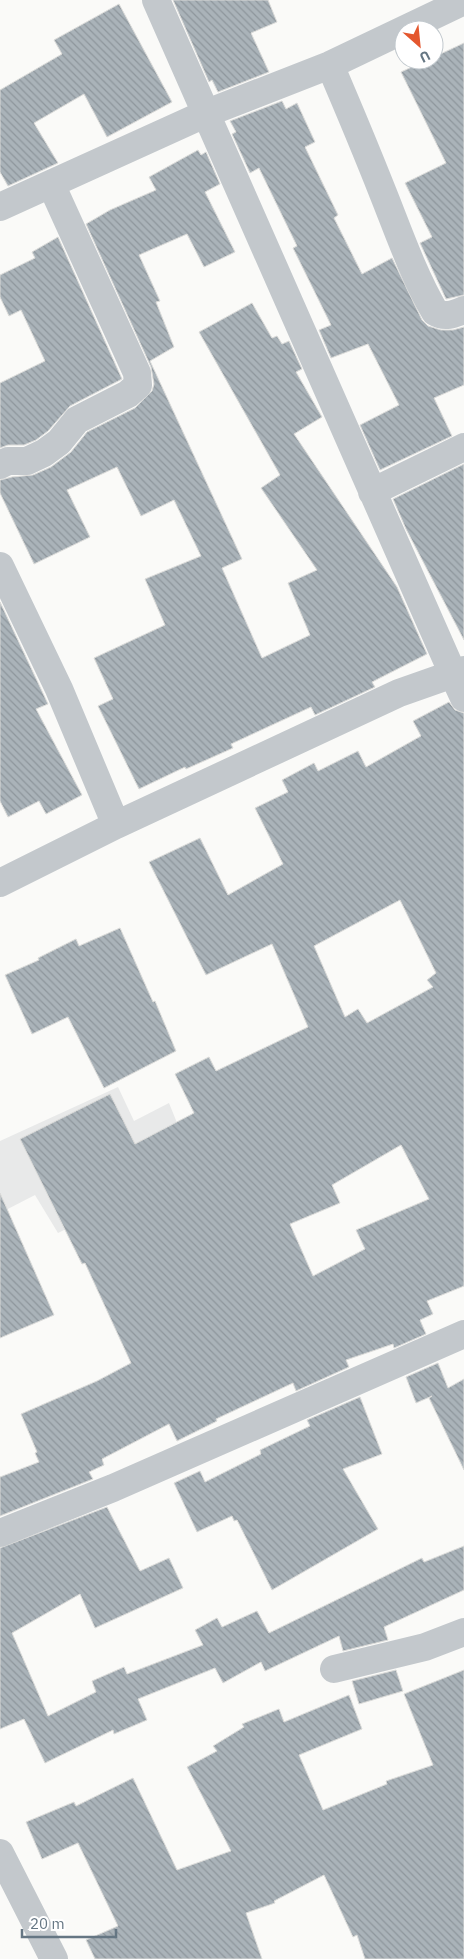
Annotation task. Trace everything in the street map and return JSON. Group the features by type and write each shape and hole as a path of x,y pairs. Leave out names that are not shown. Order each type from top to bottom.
{"street":[{"path":"0,883 116,825 398,693 460,681 372,492 156,0"},
{"path":"0,207 207,113 330,65 464,1"},
{"path":"330,65 383,192 414,273 424,293 438,314 444,316 464,310"},
{"path":"0,465 8,461 27,461 44,453 59,442 77,420 128,394 138,385 137,373 51,184"},
{"path":"372,492 464,447"},
{"path":"0,566 60,689 116,825"},
{"path":"0,1533 112,1488 464,1334"},
{"path":"334,1668 425,1647 464,1632"},
{"path":"0,1853 54,1959"}],"shaded area":[{"path":"118,1087 134,1121 169,1103 194,1165 58,1233 35,1195 0,1213 0,1141"}],"building":[{"path":"173,0 268,0 277,22 251,33 269,72 218,92 212,80 209,82"},
{"path":"119,4 172,102 107,137 84,94 34,123 58,163 8,186 0,172 0,90 62,54 54,40"},
{"path":"464,43 464,295 446,299 420,243 432,237 405,183 446,163 401,72 405,70 444,70 444,52"},
{"path":"282,101 286,109 297,103 315,142 305,147 338,215 334,218 362,274 392,258 422,320 428,326 441,330 453,330 464,327 464,385 434,398 452,436 380,470 360,425 399,405 368,344 331,358 319,330 331,325 293,248 297,246 259,168 250,173 232,134 236,132 230,121"},
{"path":"198,150 201,155 206,152 220,184 205,192 235,252 204,267 187,234 139,255 160,301 156,302 174,347 150,361 242,559 222,568 262,658 310,635 288,583 317,570 261,488 280,475 199,332 252,303 272,338 277,336 282,344 289,341 302,369 296,372 322,417 294,434 397,587 427,654 372,682 375,687 315,715 311,707 231,744 233,748 186,769 185,767 139,789 98,706 113,699 94,658 165,625 145,579 201,556 174,500 141,516 117,467 67,490 90,537 34,564 0,493 0,480 33,475 51,467 71,452 87,432 135,408 152,391 154,384 151,367 86,224 110,210 156,190 149,177"},
{"path":"58,237 122,379 70,406 48,431 36,440 24,445 8,445 0,448 0,383 45,361 21,310 9,316 0,297 0,275 35,258 32,252"},
{"path":"464,464 464,640 406,529 393,499"},
{"path":"0,602 48,704 36,709 82,795 46,814 39,801 8,817 0,801"},
{"path":"449,702 455,710 464,713 464,1286 427,1301 433,1314 420,1320 426,1334 394,1348 393,1344 346,1360 349,1367 296,1391 293,1383 216,1419 217,1421 177,1441 169,1424 102,1459 104,1465 89,1472 93,1479 0,1516 0,1477 39,1462 35,1453 37,1452 21,1414 97,1381 131,1363 85,1263 82,1264 20,1139 110,1094 135,1144 194,1113 175,1074 209,1057 216,1071 308,1027 272,944 206,975 149,862 200,838 228,895 283,864 255,808 288,792 282,780 314,763 318,771 358,751 366,767 421,736 413,721","holes":["400,900 436,973 427,980 433,987 367,1023 358,1009 345,1017 314,946","401,1145 429,1199 356,1230 365,1249 313,1276 290,1224 340,1203 332,1185"]},
{"path":"120,928 153,1002 155,1001 176,1051 104,1088 68,1017 32,1034 5,975 39,960 38,958 76,939 79,946"},
{"path":"0,1193 54,1315 0,1338"},
{"path":"438,1363 448,1388 464,1379 464,1470 429,1398 432,1396 416,1403 406,1377"},
{"path":"360,1397 382,1454 343,1469 378,1529 272,1590 237,1520 234,1521 232,1516 197,1532 174,1483 200,1471 205,1482 261,1454 260,1450 310,1426 307,1420"},
{"path":"107,1507 140,1571 169,1558 183,1588 95,1628 80,1594 12,1633 48,1716 96,1692 92,1681 124,1667 127,1674 203,1645 195,1630 217,1618 222,1627 257,1611 269,1633 422,1558 424,1562 464,1546 464,1590 384,1627 388,1640 343,1651 339,1636 265,1671 261,1662 223,1683 215,1668 138,1699 147,1720 114,1734 113,1730 45,1763 24,1719 0,1729 0,1548"},
{"path":"396,1670 403,1691 359,1704 352,1681"},
{"path":"464,1670 464,1959 365,1959 357,1935 353,1937 324,1875 274,1901 275,1903 246,1913 262,1959 95,1959 86,1940 118,1926 78,1843 42,1859 26,1822 74,1802 76,1806 133,1778 177,1870 231,1851 187,1767 217,1751 213,1746 244,1727 242,1724 279,1709 284,1722 349,1695 362,1729 299,1755 323,1810 387,1784 386,1781 433,1765 404,1694"}]}
